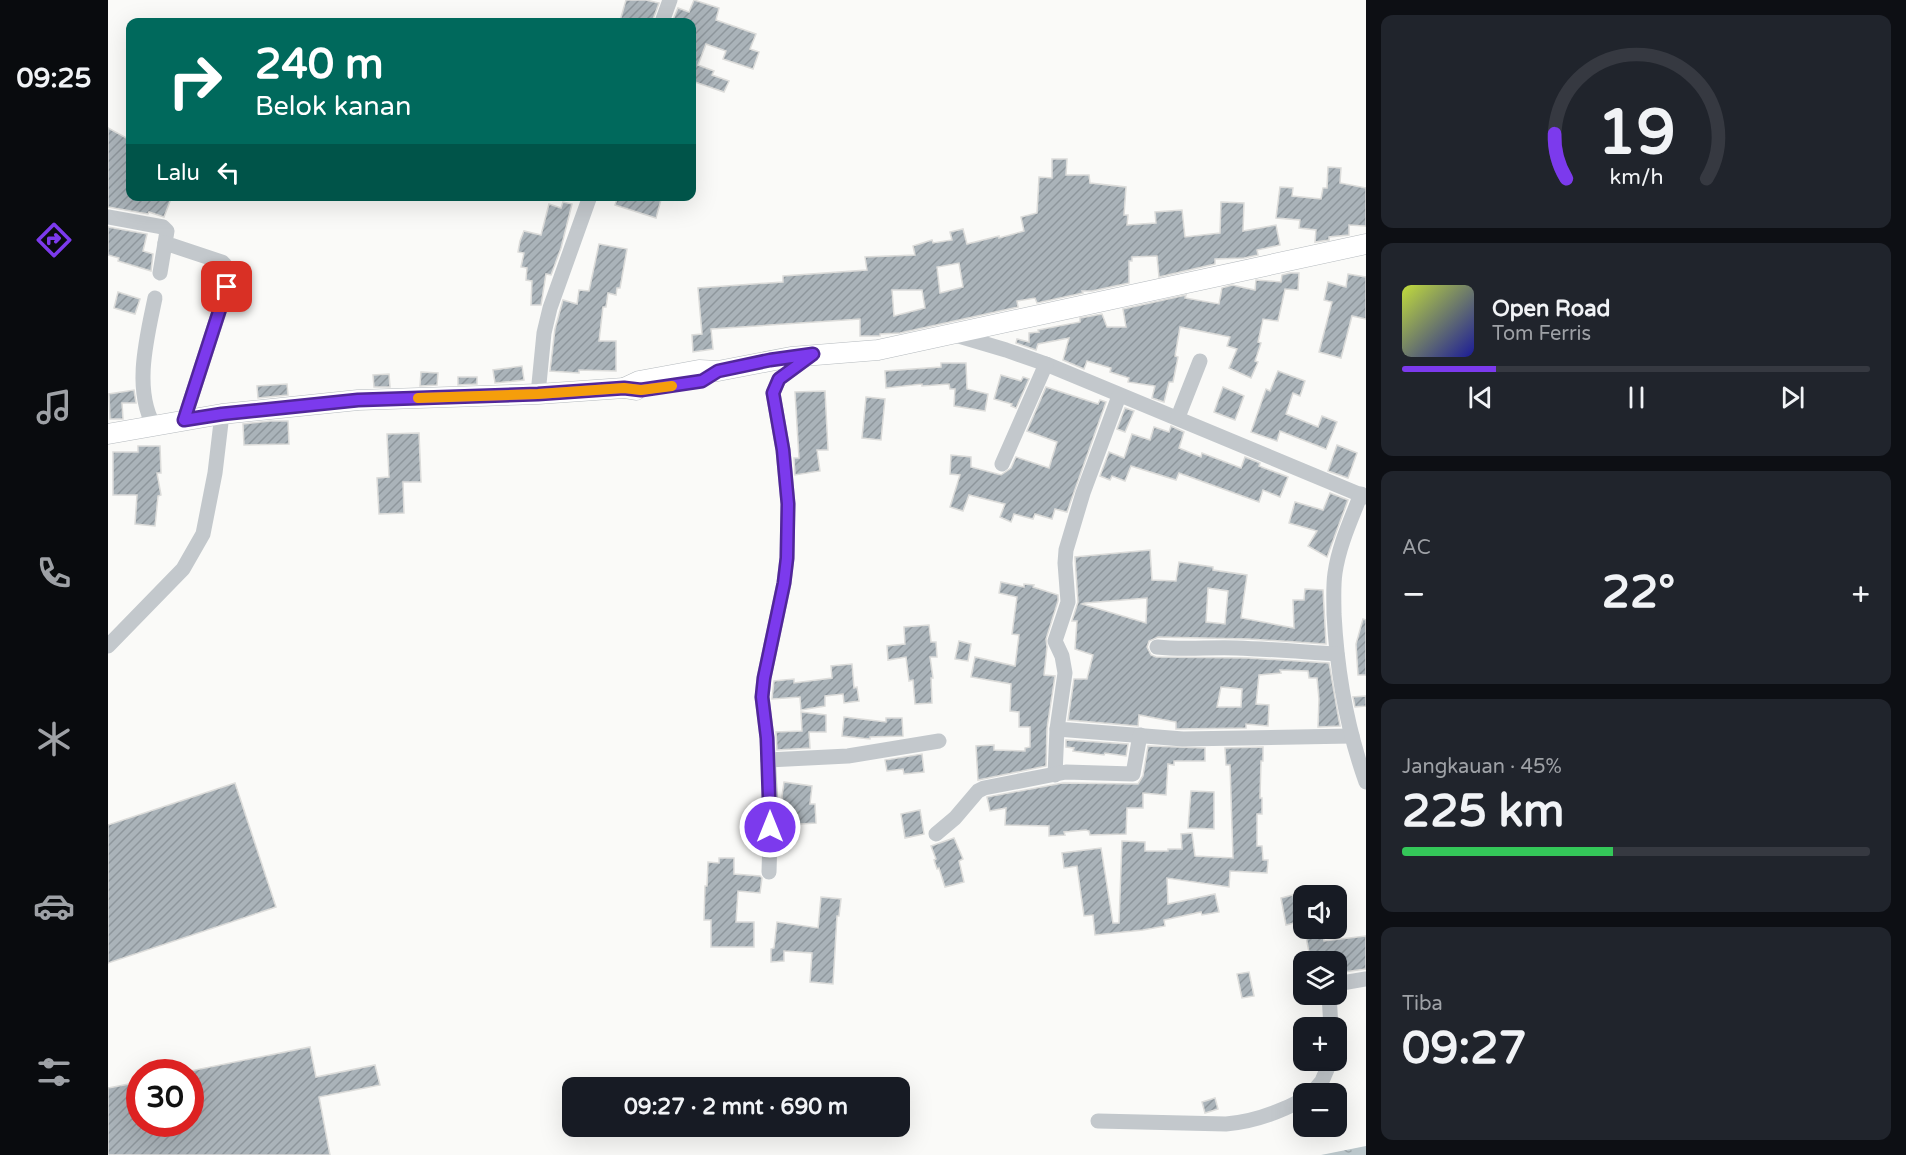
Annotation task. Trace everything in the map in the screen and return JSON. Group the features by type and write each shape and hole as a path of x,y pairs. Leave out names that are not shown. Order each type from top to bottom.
{"main road":[{"path":"108,434 222,414 358,400 538,394 635,387 770,360 813,354 878,350 1366,244"}],"street":[{"path":"663,18 670,0"},
{"path":"538,394 544,333 550,308 588,201"},
{"path":"108,217 163,227 167,231 160,273"},
{"path":"165,243 222,262 227,267 229,276 184,420"},
{"path":"154,298 144,376 145,405 154,426"},
{"path":"952,334 1046,364 1364,495 1344,536 1335,575 1334,595 1337,654 1352,736 1366,782"},
{"path":"769,872 771,804 762,697 784,583 788,504 783,450 773,393 779,379 813,354"},
{"path":"1178,417 1200,361"},
{"path":"1002,464 1046,364"},
{"path":"1055,775 1057,729 1065,673 1062,656 1055,641 1068,602 1066,550 1083,493 1119,396"},
{"path":"108,646 183,569 203,534 215,473 222,414"},
{"path":"1157,647 1180,650 1196,647 1239,648 1337,654"},
{"path":"1057,729 1183,739 1352,736"},
{"path":"936,834 955,818 978,791 984,788 1080,772 1133,774 1140,735"},
{"path":"768,760 848,756 939,741"},
{"path":"1347,982 1366,979"},
{"path":"1098,1120 1242,1123 1293,1104"}],"water":[{"path":"1366,1146 1366,1155 1321,1155"}],"building":[{"path":"626,0 646,0 659,3 653,18 621,18"},
{"path":"694,0 719,8 716,20 756,34 750,49 759,52 753,69 723,59 726,51 706,44 698,65 714,71 712,75 729,81 724,92 696,82 696,18 674,18 678,8 689,12"},
{"path":"108,128 126,138 126,201 170,201 164,217 149,212 148,214 108,207"},
{"path":"1052,159 1067,159 1066,175 1089,175 1090,183 1126,187 1124,215 1128,215 1127,225 1156,223 1155,212 1182,210 1185,237 1220,233 1221,202 1244,203 1243,231 1276,225 1280,245 1257,250 1258,255 1215,259 1215,264 1159,277 1157,256 1132,257 1132,261 1129,261 1129,283 1082,291 1083,293 1037,303 1035,298 1017,301 1018,307 900,333 880,334 880,336 860,336 860,319 711,329 713,349 693,352 692,335 702,334 698,288 783,282 783,276 867,270 865,257 915,255 913,246 932,240 933,243 952,240 950,232 963,229 967,244 1024,231 1021,217 1037,213 1039,177 1052,178","holes":["959,263 963,287 940,293 937,267","892,290 922,290 925,308 894,316"]},
{"path":"1328,167 1341,168 1340,183 1366,188 1366,226 1349,225 1349,235 1329,237 1329,240 1315,242 1316,230 1299,228 1300,220 1276,218 1280,187 1293,188 1292,196 1321,199 1323,188 1327,188"},
{"path":"616,201 661,201 656,218 615,205"},
{"path":"563,202 572,204 561,248 551,275 546,274 541,305 531,305 532,281 526,280 527,268 521,267 524,253 518,252 520,241 524,231 541,235 549,204 561,208"},
{"path":"108,227 147,234 143,251 153,254 151,271 118,261 119,258 108,255"},
{"path":"599,244 627,249 620,288 617,288 616,295 608,293 606,307 603,307 599,341 616,341 616,371 579,370 579,373 550,371 555,329 563,300 577,304 579,290 589,291"},
{"path":"1299,273 1298,290 1285,289 1278,321 1263,319 1258,342 1261,343 1255,361 1258,362 1251,378 1229,368 1237,349 1227,346 1230,337 1180,327 1175,356 1178,357 1173,382 1169,382 1164,402 1152,398 1155,386 1128,382 1129,378 1110,372 1111,368 1087,361 1084,369 1063,360 1069,338 1038,344 1036,350 1016,343 1017,339 1029,342 1029,333 1080,322 1080,318 1102,314 1107,327 1126,327 1123,309 1186,295 1185,298 1219,304 1222,288 1232,285 1255,290 1256,280 1281,282 1282,275"},
{"path":"1348,274 1366,277 1366,319 1352,316 1341,358 1319,352 1332,302 1324,300 1328,282 1346,287"},
{"path":"118,292 140,299 135,314 114,308"},
{"path":"941,363 966,363 967,389 988,394 985,411 954,406 955,389 950,389 949,384 886,388 885,371 941,367"},
{"path":"522,366 524,380 495,383 493,370"},
{"path":"1278,371 1305,381 1300,396 1293,393 1286,414 1318,427 1322,416 1337,422 1326,449 1280,431 1277,441 1251,432 1266,389 1270,391"},
{"path":"421,372 438,373 437,385 420,386"},
{"path":"389,374 390,387 374,387 373,375"},
{"path":"1001,375 1021,381 1023,377 1029,379 1016,408 1011,406 1012,404 994,399"},
{"path":"458,377 477,377 477,384 458,385"},
{"path":"287,384 288,395 258,398 257,386"},
{"path":"1046,387 1098,404 1100,400 1106,402 1067,512 1055,509 1052,519 1035,514 1033,519 1014,514 1011,522 1000,517 1005,504 969,495 963,511 950,507 960,475 950,474 951,455 971,457 971,467 1001,475 1011,468 1016,457 1049,468 1057,442 1027,431"},
{"path":"1223,387 1244,396 1235,420 1214,412"},
{"path":"134,390 136,403 122,403 123,419 110,419 109,394"},
{"path":"825,391 828,450 817,450 820,471 795,475 794,458 799,458 795,392"},
{"path":"866,397 885,399 881,440 862,438"},
{"path":"1125,408 1134,411 1125,432 1117,429"},
{"path":"288,421 289,444 244,445 243,424"},
{"path":"1171,426 1184,432 1179,448 1201,457 1202,453 1241,468 1245,457 1260,463 1259,466 1288,477 1280,497 1263,490 1259,502 1179,473 1176,480 1131,466 1125,481 1112,476 1110,480 1100,476 1109,452 1124,458 1132,434 1150,440 1154,427 1169,432"},
{"path":"419,433 421,482 403,482 404,513 379,514 377,478 389,477 387,434"},
{"path":"1337,445 1357,453 1348,478 1328,471"},
{"path":"138,446 160,446 161,473 157,473 161,495 158,496 155,526 135,524 137,495 113,495 113,452 138,452"},
{"path":"1330,493 1348,500 1327,557 1308,546 1317,531 1289,523 1295,502 1323,510"},
{"path":"1150,550 1152,580 1176,581 1179,562 1247,575 1241,618 1294,628 1293,600 1304,600 1305,589 1323,590 1326,644 1158,637 1149,641 1147,647 1151,655 1156,657 1248,658 1329,663 1340,726 1318,727 1317,678 1309,678 1308,671 1280,670 1281,673 1259,675 1256,704 1269,705 1268,726 1246,724 1246,728 1176,729 1176,722 1139,715 1138,726 1068,720 1074,679 1087,679 1093,655 1075,649 1077,621 1072,621 1078,602 1075,557","holes":["1208,588 1228,591 1225,624 1206,622","1147,598 1146,623 1082,604","1221,687 1242,689 1241,707 1217,707"]},
{"path":"1001,582 1024,587 1024,584 1034,585 1033,587 1058,595 1046,639 1044,675 1055,676 1047,728 1046,766 978,780 976,746 994,745 994,750 1025,751 1025,748 1030,747 1030,727 1019,727 1019,712 1010,711 1011,684 971,677 975,657 1015,666 1019,635 1012,634 1017,597 999,593"},
{"path":"1363,619 1366,620 1366,675 1358,675 1356,644"},
{"path":"929,625 931,642 936,642 937,657 930,657 933,678 931,678 932,703 915,704 913,680 909,681 906,657 888,660 887,646 905,644 904,627"},
{"path":"959,641 971,644 968,661 955,659"},
{"path":"852,664 854,688 857,687 859,701 844,703 843,694 825,696 825,706 801,710 800,697 772,699 774,681 794,679 794,683 832,678 831,666"},
{"path":"1366,696 1366,706 1355,707 1353,697"},
{"path":"801,712 826,715 826,732 809,732 810,748 777,750 776,732 802,731"},
{"path":"844,717 886,722 886,718 902,718 903,736 870,737 870,739 842,736"},
{"path":"1066,740 1128,744 1126,756 1105,753 1104,755 1073,751 1074,748 1066,747"},
{"path":"1148,746 1205,748 1205,761 1174,761 1174,765 1168,764 1166,795 1143,793 1143,808 1127,808 1126,834 1090,835 1086,830 1049,836 1049,826 1005,825 1006,808 990,811 987,797 1063,783 1138,784 1143,776"},
{"path":"1263,747 1260,798 1262,798 1262,814 1257,814 1257,846 1262,846 1263,860 1268,860 1267,873 1230,871 1229,887 1167,878 1168,904 1215,894 1219,912 1202,915 1201,912 1164,920 1165,926 1095,935 1093,915 1084,916 1077,866 1064,868 1062,853 1101,848 1113,923 1119,923 1122,841 1145,842 1145,851 1168,851 1168,849 1182,849 1181,834 1192,833 1195,856 1233,858 1230,765 1226,765 1225,748"},
{"path":"922,754 924,772 904,774 903,769 887,771 885,760"},
{"path":"784,782 812,786 810,804 815,804 816,823 784,825 782,796"},
{"path":"235,783 276,907 108,963 108,825"},
{"path":"1191,791 1214,792 1214,829 1188,828"},
{"path":"920,810 924,834 905,838 901,814"},
{"path":"954,838 963,859 959,861 964,882 945,887 931,846"},
{"path":"719,858 734,858 734,874 762,878 760,893 738,891 736,922 754,922 754,947 711,947 711,920 704,920 705,886 707,886 708,862 719,863"},
{"path":"1293,895 1293,923 1286,925 1281,898"},
{"path":"821,897 841,899 839,916 837,916 833,984 810,982 812,953 784,951 784,961 771,962 771,949 774,948 777,922 818,928"},
{"path":"1366,936 1366,969 1347,972 1347,951 1309,951 1306,939 1324,939 1324,941"},
{"path":"1249,972 1254,996 1242,998 1237,974"},
{"path":"310,1047 316,1077 375,1065 380,1085 319,1097 330,1155 108,1155 108,1088 126,1085 126,1137 204,1137 204,1068"},
{"path":"1215,1098 1218,1109 1205,1113 1202,1102"}],"slow traffic":[{"path":"418,398 538,394 624,388 641,390 672,386"}],"route":[{"path":"227,287 184,420 358,400 538,394 624,388 641,390 702,381 718,371 813,354 779,379 774,386 773,393 780,427 788,504 784,583 762,697 767,738 770,827"}]}
